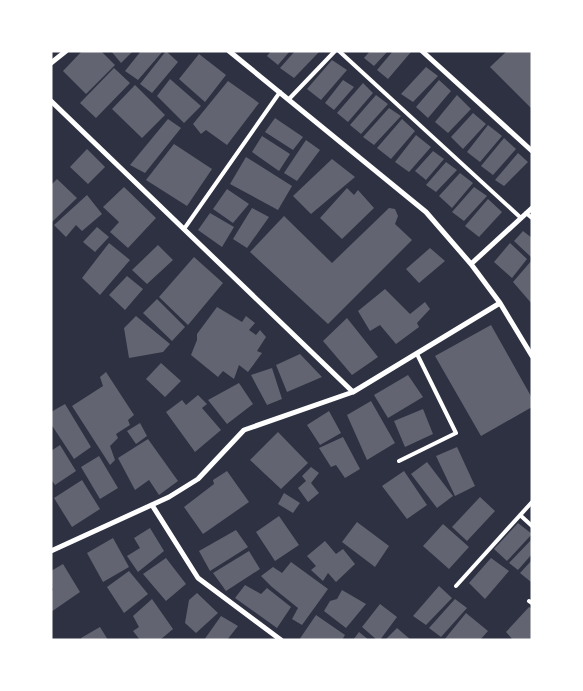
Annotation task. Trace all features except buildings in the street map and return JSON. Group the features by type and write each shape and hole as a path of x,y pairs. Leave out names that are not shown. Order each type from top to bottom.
{"street":[{"path":"51,63 66,51"},
{"path":"228,51 426,212 471,264 500,303 532,356"},
{"path":"422,51 532,151"},
{"path":"51,101 353,392"},
{"path":"471,264 532,208"},
{"path":"51,550 169,498 198,479 244,430 353,392 500,303"},
{"path":"152,505 198,578 281,640"}],"lane":[{"path":"289,99 334,51"},
{"path":"339,51 521,218"},
{"path":"184,230 280,92"},
{"path":"526,213 532,218"},
{"path":"399,461 456,433 416,354"},
{"path":"456,586 532,502"},
{"path":"520,515 532,526"}]}
